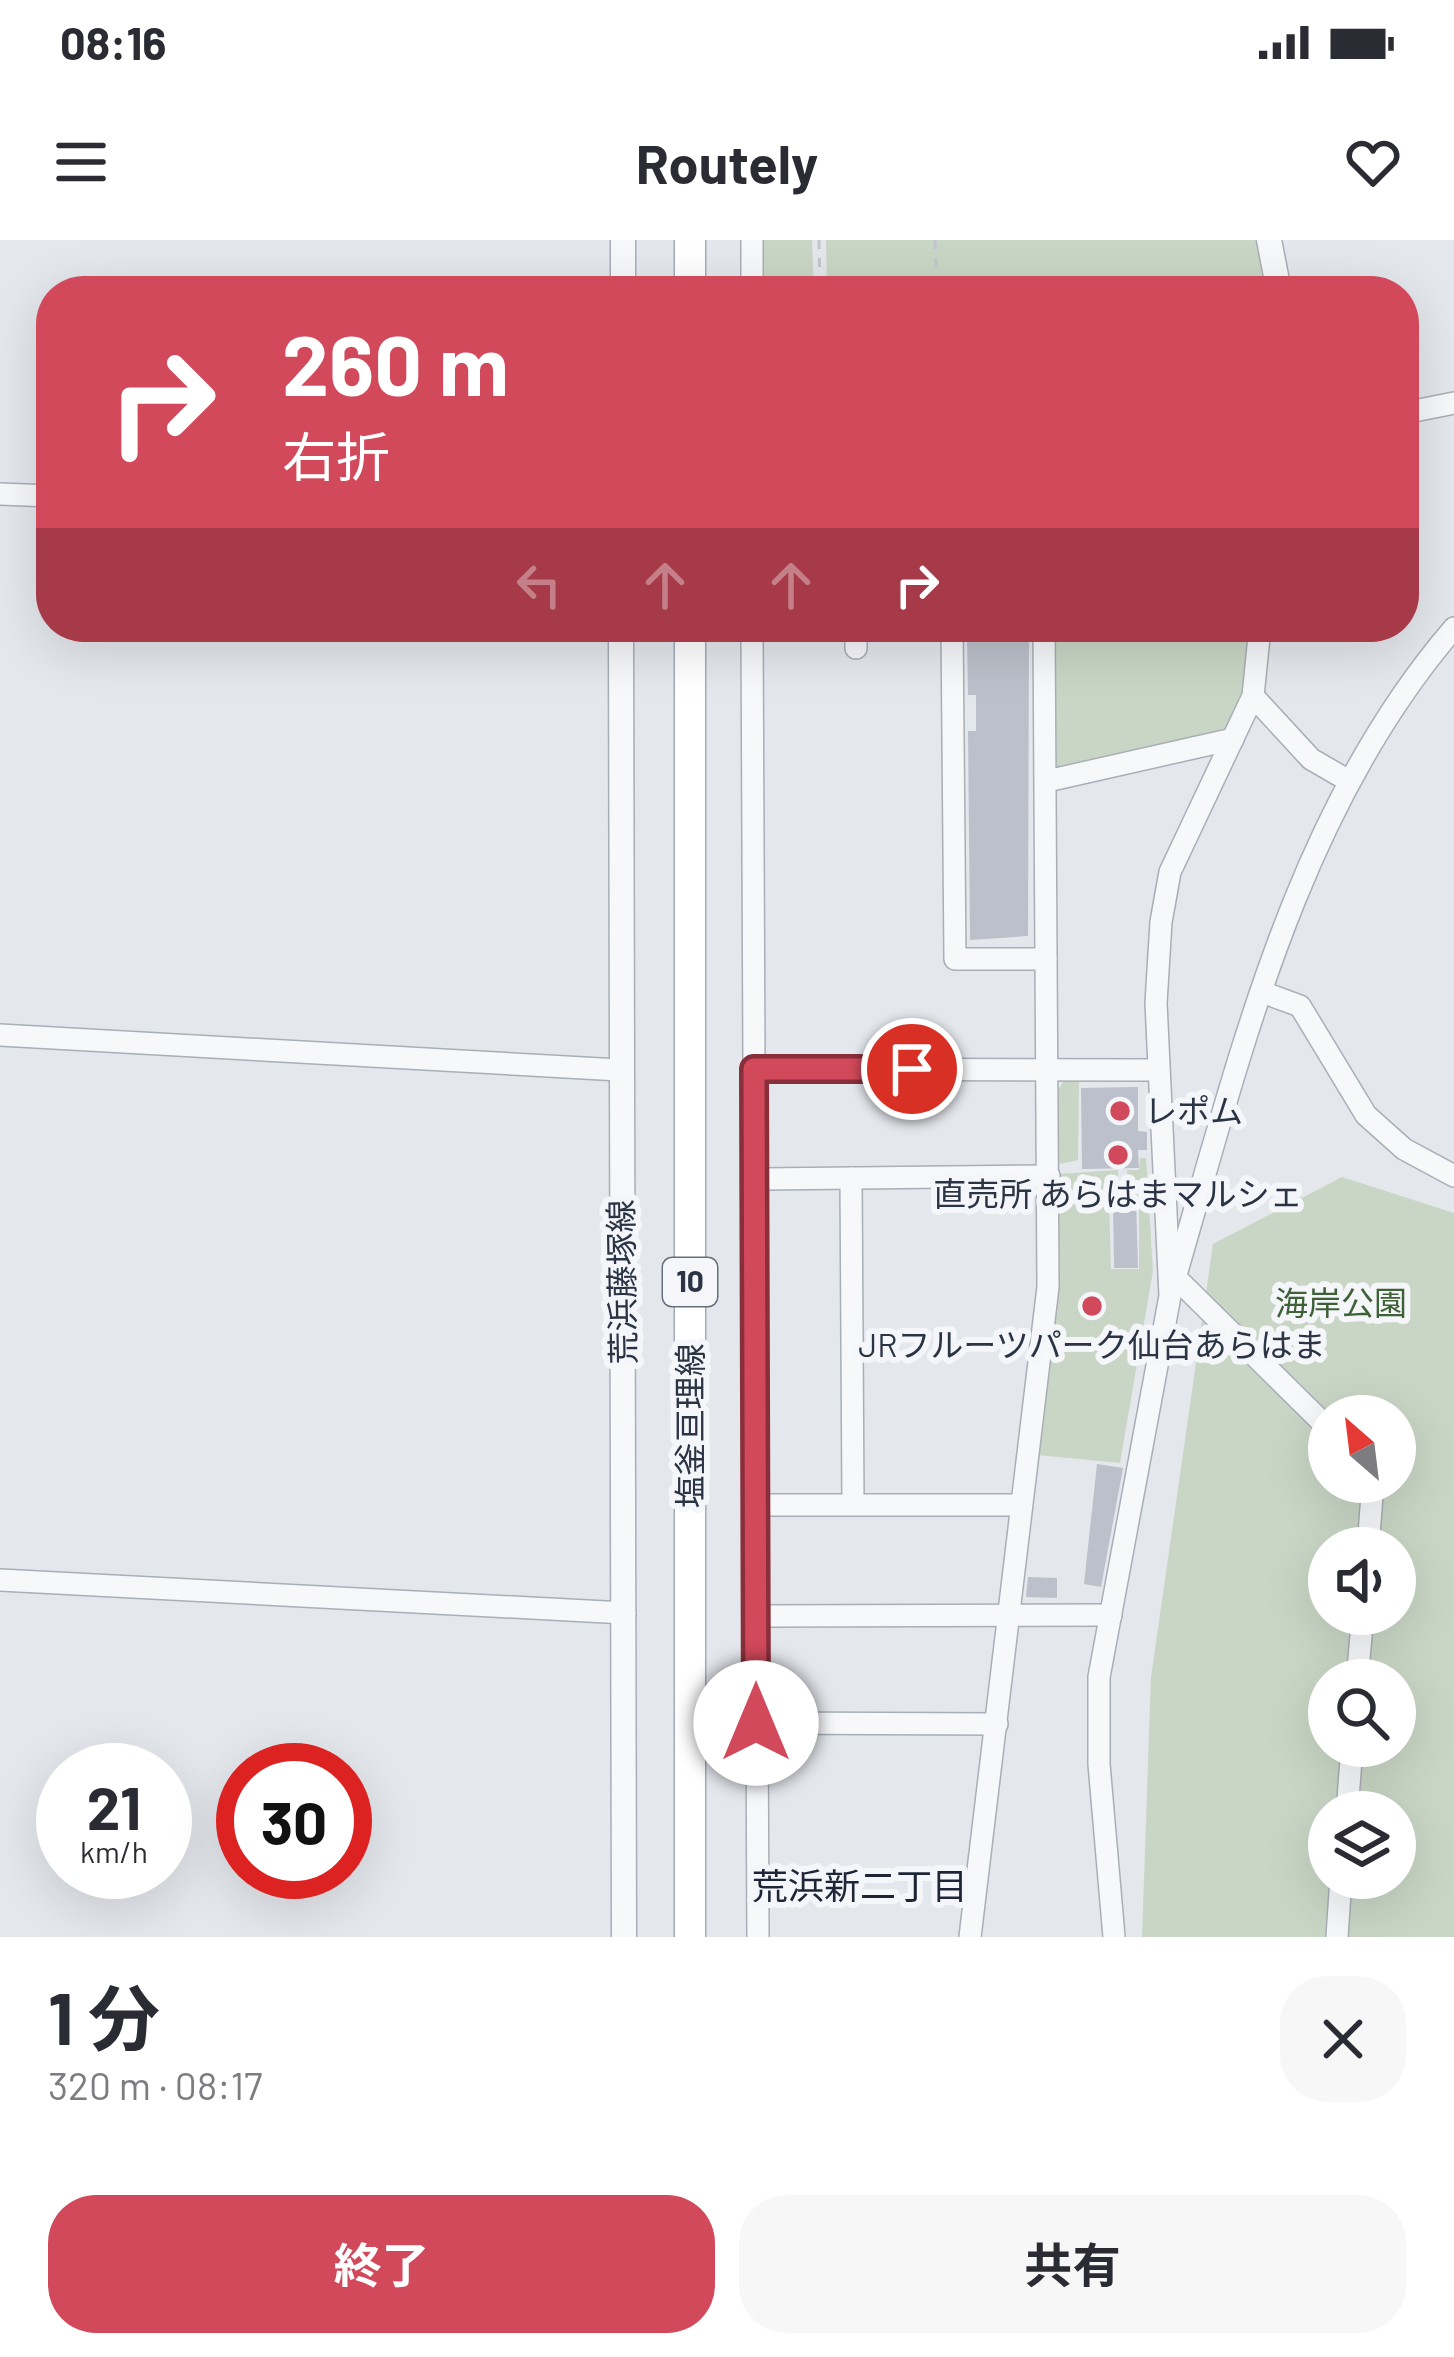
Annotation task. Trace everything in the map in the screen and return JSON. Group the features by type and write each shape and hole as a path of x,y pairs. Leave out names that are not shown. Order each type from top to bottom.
{"main road":[{"path":"690,240 690,276"},
{"name":"塩釜亘理線","path":"690,642 691,1937"}],"street":[{"path":"623,240 623,276"},
{"path":"752,240 752,276"},
{"path":"1269,240 1276,276"},
{"path":"1419,409 1454,403"},
{"path":"0,494 36,495"},
{"path":"1114,1937 1099,1764 1099,1677 1173,1287 1292,905 1349,781 1454,628"},
{"name":"荒浜藤塚線","path":"621,642 624,1937"},
{"path":"752,642 758,1937"},
{"path":"952,642 955,959 1046,959"},
{"path":"970,1937 1048,1287 1044,642"},
{"path":"1258,642 1253,696 1170,872 1157,956 1158,1070 1173,1287 1308,1410"},
{"path":"1253,696 1310,760 1349,781"},
{"path":"1047,781 1232,740"},
{"path":"1262,992 1300,1006 1366,1115 1404,1149 1454,1176"},
{"path":"0,1035 619,1070"},
{"path":"754,1069 1158,1070"},
{"path":"754,1179 1049,1176"},
{"path":"851,1178 853,1502"},
{"path":"754,1505 1021,1504"},
{"path":"0,1580 625,1613"},
{"path":"755,1616 1111,1615"},
{"path":"756,1723 997,1724"},
{"path":"1336,1937 1339,1899"}],"path":[{"path":"818,240 819,276"},
{"path":"935,240 936,276"}],"green space":[{"path":"763,240 812,240 813,276 763,276"},
{"path":"826,240 1256,240 1264,276 827,276"},
{"path":"1048,642 1254,642 1247,686 1230,726 1194,741 1058,774 1048,766"},
{"path":"1079,1078 1078,1160 1056,1165 1056,1093 1065,1079"},
{"path":"1140,1158 1146,1158 1153,1271 1120,1463 1037,1455 1056,1174 1118,1170 1119,1200 1109,1200 1111,1269 1139,1269 1139,1201 1129,1199 1127,1170 1139,1170"},
{"name":"海岸公園","path":"1342,1177 1454,1213 1454,1937 1142,1937 1151,1677 1213,1244"}],"building":[{"path":"967,642 1029,642 1028,936 970,940 968,731 976,731 976,695 968,695"},
{"path":"1138,1087 1138,1131 1147,1132 1147,1150 1138,1150 1139,1168 1082,1169 1081,1088"},
{"path":"1113,1201 1136,1201 1138,1268 1114,1268"},
{"path":"1097,1464 1123,1468 1101,1587 1084,1584"},
{"path":"1028,1577 1057,1578 1057,1598 1026,1597"}],"place":[{"name":"レポム","path":"1120,1111"},
{"name":"直売所 あらはまマルシェ","path":"1118,1155"},
{"name":"JRフルーツパーク仙台あらはま","path":"1092,1306"}],"district":[{"name":"荒浜新二丁目","path":"860,1886"}],"route":[{"path":"756,1723 754,1069 912,1069"}]}
